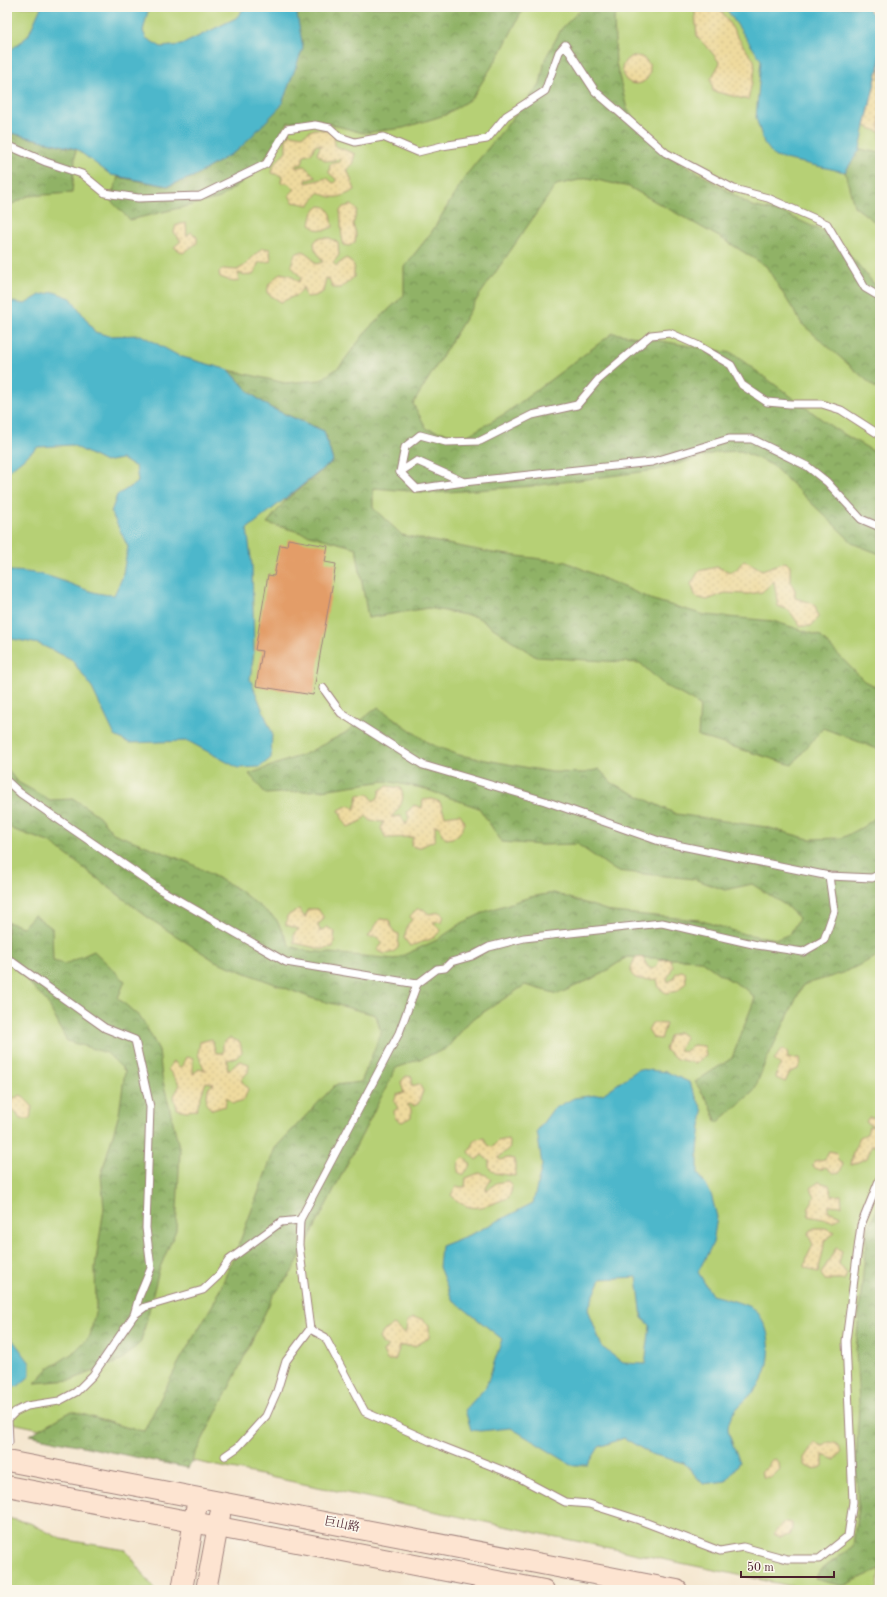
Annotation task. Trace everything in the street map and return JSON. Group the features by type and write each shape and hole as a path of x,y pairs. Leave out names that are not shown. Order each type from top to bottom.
{"main road":[{"name":"巨山路","path":"8,1451 198,1498 677,1590"},
{"path":"7,1486 544,1590"},
{"path":"182,1590 198,1498"},
{"path":"206,1590 223,1502"}],"lane":[{"path":"7,145 46,162 82,174 105,193 138,198 200,196 266,164 287,129 301,126 315,125 330,128 340,137 355,142 383,137 418,152 442,146 487,139 506,116 545,91 559,52 565,45 595,91 666,153 734,189 768,198 827,224 865,288 880,297"},
{"path":"400,472 405,448 420,435 446,442 480,441 532,415 577,405 598,380 651,335 670,333 697,345 731,365 742,385 767,402 822,404 841,410 880,435"},
{"path":"400,472 418,490 464,482 652,462 729,439 752,439 807,466 827,482 861,519 880,527"},
{"path":"400,472 417,461 464,482"},
{"path":"323,688 342,713 423,765 545,800 662,842 829,876 872,878 880,874"},
{"path":"7,781 20,793 161,890 286,962 417,984"},
{"path":"225,1456 238,1447 266,1416 277,1391 286,1361 310,1329 299,1245 300,1220 399,1034 417,984 437,969 445,968 451,962 472,956 489,947 524,938 662,923 757,945 803,952 824,940 834,911 829,876"},
{"path":"7,958 105,1028 135,1040 150,1107 146,1228 151,1268 139,1297 134,1316"},
{"path":"310,1329 325,1337 365,1412 441,1446 512,1474 565,1502 589,1504 639,1520 720,1550 743,1547 787,1559 819,1559 848,1536 853,1502 846,1341 861,1225 880,1178"},
{"path":"8,1451 8,1419 15,1412 27,1406 59,1401 76,1392 93,1375 134,1316 145,1307 203,1290 218,1276 229,1260 281,1222 300,1220"}],"green space":[{"path":"7,7 880,7 880,1573 877,1590 810,1590 7,1422"},
{"path":"291,7 524,7 501,52 472,98 445,115 403,128 363,133 315,120 288,122 258,170 220,198 130,220 110,200 118,177 168,186 193,177 238,150 296,9"},
{"path":"583,7 621,7 614,18 616,63 627,109 666,153 752,206 783,213 827,233 855,261 880,291 880,392 802,324 766,266 721,238 629,187 588,178 556,185 479,296 413,404 427,429 465,437 506,413 613,333 732,353 835,429 880,455 880,554 854,544 772,465 741,451 718,452 656,470 532,486 434,493 373,488 373,508 402,535 493,553 566,562 653,600 705,615 773,621 820,636 864,681 880,689 880,750 823,728 792,765 698,736 700,705 664,685 640,663 536,657 477,617 428,608 368,618 356,548 267,523 286,500 333,461 324,431 271,408 250,393 229,370 285,383 321,380 340,366 368,329 404,295 404,267 431,233 466,175 540,85 545,59 562,28"},
{"path":"7,132 76,149 72,193 28,196 7,207"},
{"path":"860,149 880,153 880,226 854,206 845,172"},
{"path":"378,707 430,744 459,755 551,772 584,773 599,769 612,783 676,814 766,827 809,839 842,838 863,827 880,814 880,955 843,973 803,985 765,1063 754,1091 717,1123 709,1103 695,1082 732,1058 755,998 747,990 718,973 700,960 627,957 600,975 558,994 525,985 470,1021 446,1049 396,1068 292,1272 273,1296 236,1374 188,1468 29,1435 72,1411 128,1428 144,1431 180,1360 216,1299 239,1244 275,1148 335,1085 361,1082 381,1033 376,1015 311,998 215,961 150,919 51,843 12,829 7,823 7,768 16,781 50,800 74,799 99,816 113,833 190,863 236,888 276,919 290,946 308,951 395,959 437,940 462,923 487,911 530,897 554,893 612,912 699,920 744,934 777,939 790,934 799,918 785,905 752,884 725,890 694,879 616,871 577,844 541,845 502,842 479,808 422,788 385,781 322,790 266,794 249,774 305,754 345,733"},
{"path":"34,915 52,928 53,961 65,964 94,951 125,981 118,998 142,1019 159,1050 162,1077 180,1151 176,1230 159,1270 141,1342 120,1361 71,1380 35,1383 48,1369 73,1353 90,1336 96,1308 95,1267 104,1208 101,1175 119,1114 125,1071 107,1053 67,1041 47,1002 7,959 7,922 23,927"},
{"path":"880,1202 880,1569 843,1586 815,1579 821,1570 853,1546 858,1507 856,1462 859,1405 856,1351 867,1232"},
{"path":"7,1518 30,1523 61,1539 126,1550 155,1590 7,1590"}],"sand":[{"path":"693,7 716,7 722,12 754,60 755,69 748,100 713,91 711,79 720,63 697,37 695,11"},
{"path":"866,7 880,7 880,21"},
{"path":"636,56 646,60 650,70 646,80 636,84 626,80 622,70 626,60"},
{"path":"880,60 880,132 865,126"},
{"path":"314,129 326,130 334,135 335,146 355,154 352,165 347,169 355,190 346,195 337,197 324,195 319,192 309,205 293,202 289,195 295,189 287,183 281,183 282,176 272,173 274,165 286,151 286,140 290,134 302,136","holes":["315,145 321,145 317,154 326,161 340,159 340,162 330,164 329,173 336,179 336,182 333,183 327,178 306,183 306,180 316,177 304,166 296,168 296,165 302,164 304,155 312,153"]},
{"path":"352,205 357,210 353,225 356,234 355,242 349,246 344,245 340,211 343,207"},
{"path":"320,206 326,207 331,214 333,227 325,230 315,229 310,224 313,212"},
{"path":"186,223 187,236 191,232 197,237 197,243 183,253 174,247 181,241 174,232 176,225"},
{"path":"318,238 330,238 338,243 339,255 333,263 336,266 346,258 354,265 354,277 341,288 333,288 329,279 326,278 323,292 315,296 306,297 303,287 299,294 281,302 267,293 269,284 280,273 290,275 299,282 301,278 291,265 295,254 303,251 310,256 316,264 323,262 315,249 314,243"},
{"path":"262,248 270,249 271,261 258,263 255,273 250,276 238,273 239,280 234,282 220,277 219,272 223,269 237,270 244,266"},
{"path":"744,560 762,570 785,562 790,565 790,581 795,590 795,598 815,604 818,618 811,626 800,626 789,610 778,606 774,581 762,592 748,594 725,593 707,600 696,597 691,584 699,571 717,567 730,572 737,569"},
{"path":"387,786 401,788 403,797 397,811 391,817 401,816 406,825 409,818 407,812 414,805 422,808 423,800 432,799 440,802 445,816 460,814 465,823 462,830 456,836 446,839 442,834 440,827 435,825 435,840 419,848 411,846 413,837 386,838 381,828 384,822 371,821 366,816 360,822 348,827 339,810 349,805 355,809 358,795 369,794 373,801 378,798 380,790"},
{"path":"299,909 305,918 308,909 318,909 324,918 317,924 320,930 319,932 327,927 335,932 333,948 321,949 294,943 294,933 299,929 286,925 287,916"},
{"path":"417,909 423,909 429,914 440,912 444,916 442,921 433,922 441,931 431,939 410,946 404,938 408,924 412,920 410,916"},
{"path":"380,919 389,920 394,932 399,934 398,948 393,952 385,954 377,950 383,943 377,937 368,937"},
{"path":"636,957 643,958 648,967 652,969 657,966 659,960 670,959 673,966 667,979 668,982 674,978 676,973 681,971 685,972 686,982 678,991 666,993 659,988 657,979 645,980 639,979 632,975 632,965"},
{"path":"652,1023 666,1024 661,1039 653,1038 648,1030"},
{"path":"679,1032 686,1037 679,1050 684,1052 693,1045 704,1046 706,1056 695,1063 677,1059 665,1050 669,1036"},
{"path":"230,1038 240,1042 242,1052 236,1058 227,1060 228,1071 240,1061 249,1064 248,1072 241,1080 248,1089 244,1100 233,1103 227,1097 225,1106 212,1110 206,1104 208,1088 214,1084 206,1082 196,1110 186,1111 177,1109 174,1096 180,1085 168,1069 173,1061 181,1068 186,1057 193,1058 193,1074 199,1069 205,1071 198,1054 200,1042 212,1039 216,1053 223,1053 223,1042"},
{"path":"781,1050 787,1051 788,1059 799,1058 800,1063 798,1069 790,1072 785,1082 776,1078 778,1069 781,1065 774,1060"},
{"path":"406,1076 412,1077 412,1086 419,1084 423,1091 418,1104 413,1106 409,1104 406,1105 411,1109 411,1117 402,1122 395,1118 394,1111 398,1108 394,1101 397,1094 404,1093 401,1082"},
{"path":"7,1086 11,1091 8,1098 12,1099 21,1095 32,1106 30,1119 20,1119 14,1110 10,1111 12,1119 9,1124 7,1123"},
{"path":"869,1117 880,1119 880,1146 872,1145 867,1158 851,1165 853,1152 860,1137 867,1134 869,1127 874,1126 866,1122"},
{"path":"484,1138 488,1145 492,1147 498,1141 508,1139 510,1147 498,1158 500,1160 508,1158 515,1159 515,1176 495,1173 489,1167 489,1161 482,1155 476,1160 469,1152 476,1139"},
{"path":"829,1151 837,1153 838,1161 843,1164 840,1172 833,1173 826,1167 820,1170 813,1167 814,1161 825,1159"},
{"path":"464,1157 471,1165 463,1175 458,1172 459,1162"},
{"path":"479,1173 486,1175 491,1180 486,1188 487,1191 496,1183 508,1181 512,1189 508,1198 485,1206 472,1207 458,1201 451,1195 456,1187 465,1187 466,1178"},
{"path":"819,1182 829,1185 832,1196 841,1195 842,1206 829,1205 828,1211 841,1216 834,1221 808,1216 809,1207 815,1197 810,1188"},
{"path":"814,1228 825,1228 835,1232 824,1241 823,1253 818,1273 805,1267 807,1257 813,1245 808,1233"},
{"path":"836,1248 842,1251 839,1264 847,1274 844,1280 825,1280 821,1274"},
{"path":"412,1318 422,1319 429,1325 429,1338 415,1346 400,1346 395,1360 387,1360 383,1351 388,1347 383,1344 379,1338 384,1331 394,1325 403,1333 406,1332 407,1322"},
{"path":"829,1442 836,1444 841,1452 835,1460 823,1455 823,1466 814,1468 804,1465 804,1458 814,1443 824,1446"},
{"path":"776,1459 780,1469 772,1477 763,1477 761,1472 768,1467 771,1460"},
{"path":"785,1522 792,1523 790,1535 780,1537 774,1534 778,1528"}],"water":[{"path":"41,7 149,7 143,31 146,38 161,47 181,45 236,18 245,7 291,7 296,9 303,48 281,106 238,150 193,177 168,186 111,175 76,149 7,132 7,53 28,36"},
{"path":"725,7 866,7 880,21 880,60 860,149 845,172 775,157 764,143 756,118 761,60"},
{"path":"54,292 71,298 95,332 109,336 141,335 179,356 229,370 250,393 271,408 324,431 333,461 247,529 252,565 254,652 250,679 272,733 271,758 260,767 238,768 188,741 129,743 115,736 91,686 71,659 39,644 7,638 7,571 44,575 92,592 114,595 122,578 128,547 111,512 117,495 138,482 136,467 121,459 105,462 72,445 38,447 7,472 7,301 25,304 40,295"},
{"path":"639,1069 667,1072 689,1082 703,1111 698,1150 698,1173 711,1194 717,1217 713,1243 698,1272 712,1295 749,1306 757,1312 766,1328 769,1347 767,1367 760,1384 736,1409 730,1421 728,1431 740,1462 726,1481 703,1484 684,1463 651,1454 624,1438 599,1447 588,1465 572,1465 511,1428 480,1431 471,1430 465,1410 486,1387 502,1339 452,1299 439,1267 441,1246 474,1233 533,1203 542,1165 537,1131 553,1109 574,1098 603,1094","holes":["637,1277 642,1318 650,1325 645,1364 623,1363 602,1347 588,1309 601,1279"]},
{"path":"7,1329 9,1335 30,1363 30,1376 17,1387 7,1384"}],"building":[{"path":"288,539 328,546 325,562 336,564 313,695 256,686 262,651 255,650 268,575 274,576 280,545 287,546"}]}
